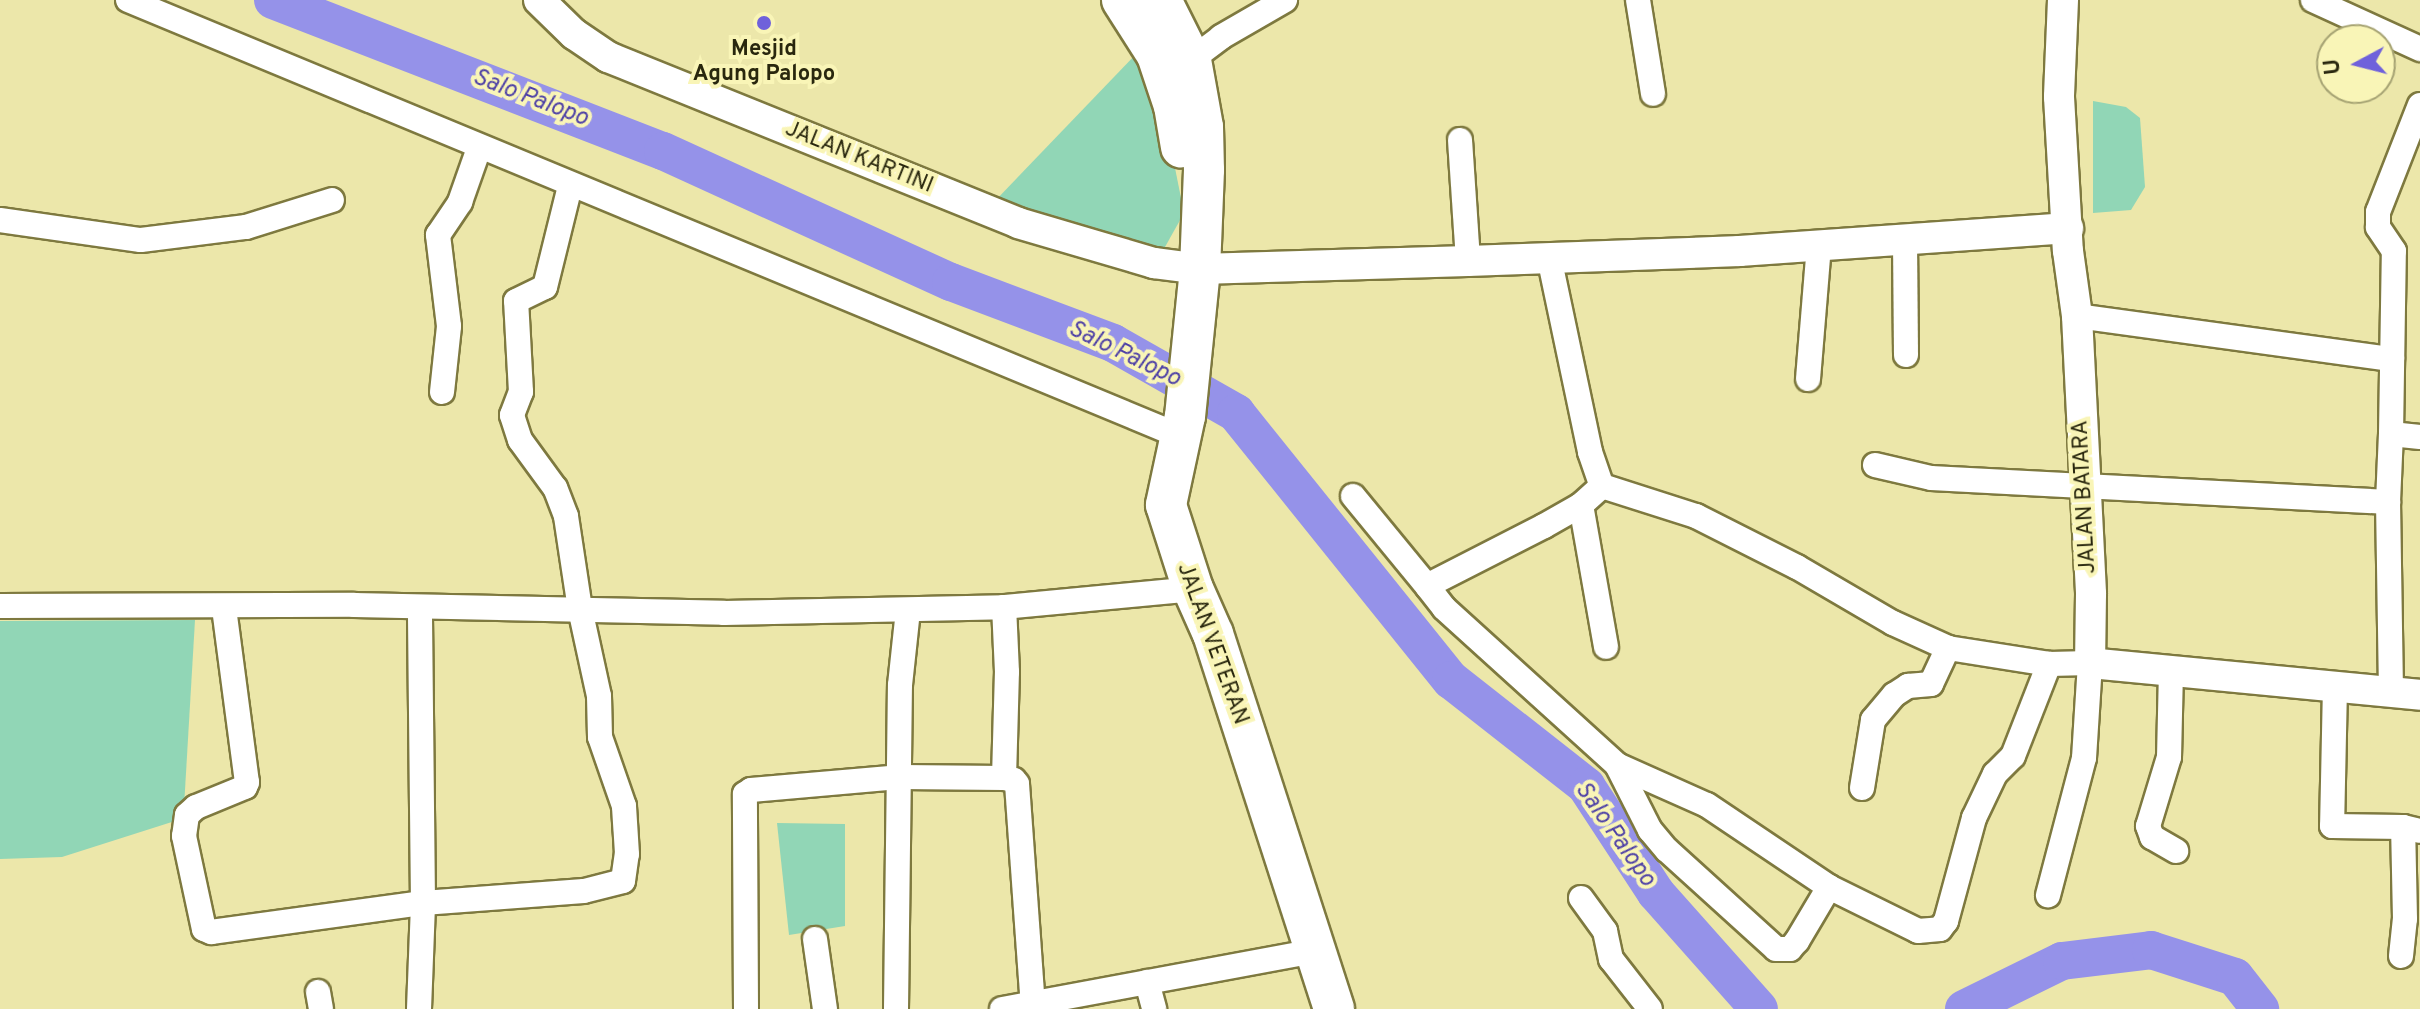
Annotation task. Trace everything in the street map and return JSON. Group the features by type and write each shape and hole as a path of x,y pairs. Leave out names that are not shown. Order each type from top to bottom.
{"highway":[{"path":"1122,0 1157,55 1165,76 1184,165 1201,220"},
{"name":"JALAN VETERAN","path":"1161,0 1191,60 1203,127 1200,269 1182,426 1166,505 1193,589 1213,634 1334,1009"}],"street":[{"path":"128,0 570,186 1182,426"},
{"name":"JALAN KARTINI","path":"539,0 574,34 608,57 1018,223 1127,256 1200,269 1740,251 2068,228"},
{"path":"1191,60 1221,37 1285,0"},
{"path":"1638,0 1653,94"},
{"name":"JALAN BATARA","path":"2063,0 2059,97 2077,316 2091,594 2090,663"},
{"path":"2313,0 2420,49"},
{"path":"1602,486 1696,516 1797,567 1893,623 1948,648 2049,664 2090,663 2406,694 2388,502 2394,251 2378,227 2378,212 2420,105"},
{"path":"1460,140 1468,261"},
{"path":"442,392 449,312 438,235 460,202 479,148"},
{"path":"224,608 247,782 245,787 196,807 187,815 184,825 204,929 211,932 423,903 584,891 623,881 627,854 624,806 600,737 599,696 561,500 520,440 511,410 521,392 516,301 545,287 570,186"},
{"path":"0,220 141,240 246,227 332,200"},
{"path":"1905,240 1906,355"},
{"path":"1808,379 1819,244"},
{"path":"1549,257 1590,452 1602,486"},
{"path":"2077,316 2392,359"},
{"path":"2391,434 2420,437"},
{"path":"1875,465 1931,478 2084,483 2388,502"},
{"path":"1427,586 1581,505 1602,486"},
{"path":"1353,496 1444,608 1617,765 1707,805 1829,887 1918,931 1940,929 1946,921 1974,818 1995,774 2013,756 2049,664"},
{"path":"1581,505 1606,647"},
{"path":"0,606 420,607 685,613 908,610 1004,607 1193,589"},
{"path":"419,1009 423,903 420,607"},
{"path":"1004,607 1007,672 1004,778"},
{"path":"896,1009 900,685 908,610"},
{"path":"1862,788 1873,720 1894,695 1908,686 1931,684 1948,648"},
{"path":"2048,895 2084,758 2090,663"},
{"path":"2171,670 2169,757 2148,826 2152,837 2176,851"},
{"path":"2335,686 2332,826 2411,829 2401,956"},
{"path":"1617,765 1650,830 1667,850 1776,949 1790,949 1797,941 1829,887"},
{"path":"746,1009 745,794 751,790 901,777 1014,780 1020,792 1033,1005"},
{"path":"1581,898 1605,931 1611,959 1650,1009"},
{"path":"815,939 825,1009"},
{"path":"1002,1009 1314,951"},
{"path":"1147,982 1154,1009"}],"green space":[{"path":"1138,52 1159,88 1184,213 1165,247 1130,250 994,202"},
{"path":"2093,101 2126,107 2140,118 2145,187 2131,210 2093,213"},
{"path":"195,620 184,807 175,821 62,857 0,859 0,621"},
{"path":"777,823 845,824 845,926 789,935"}],"waterway":[{"name":"Salo Palopo","path":"273,0 663,151 951,282 1113,343 1236,413 1451,680 1586,786 1656,893 1759,1009"},
{"name":"Salo Palopo","path":"1964,1009 2062,961 2151,950 2235,977 2260,1009"}],"place":[{"name":"Mesjid Agung Palopo","path":"764,23"}]}
